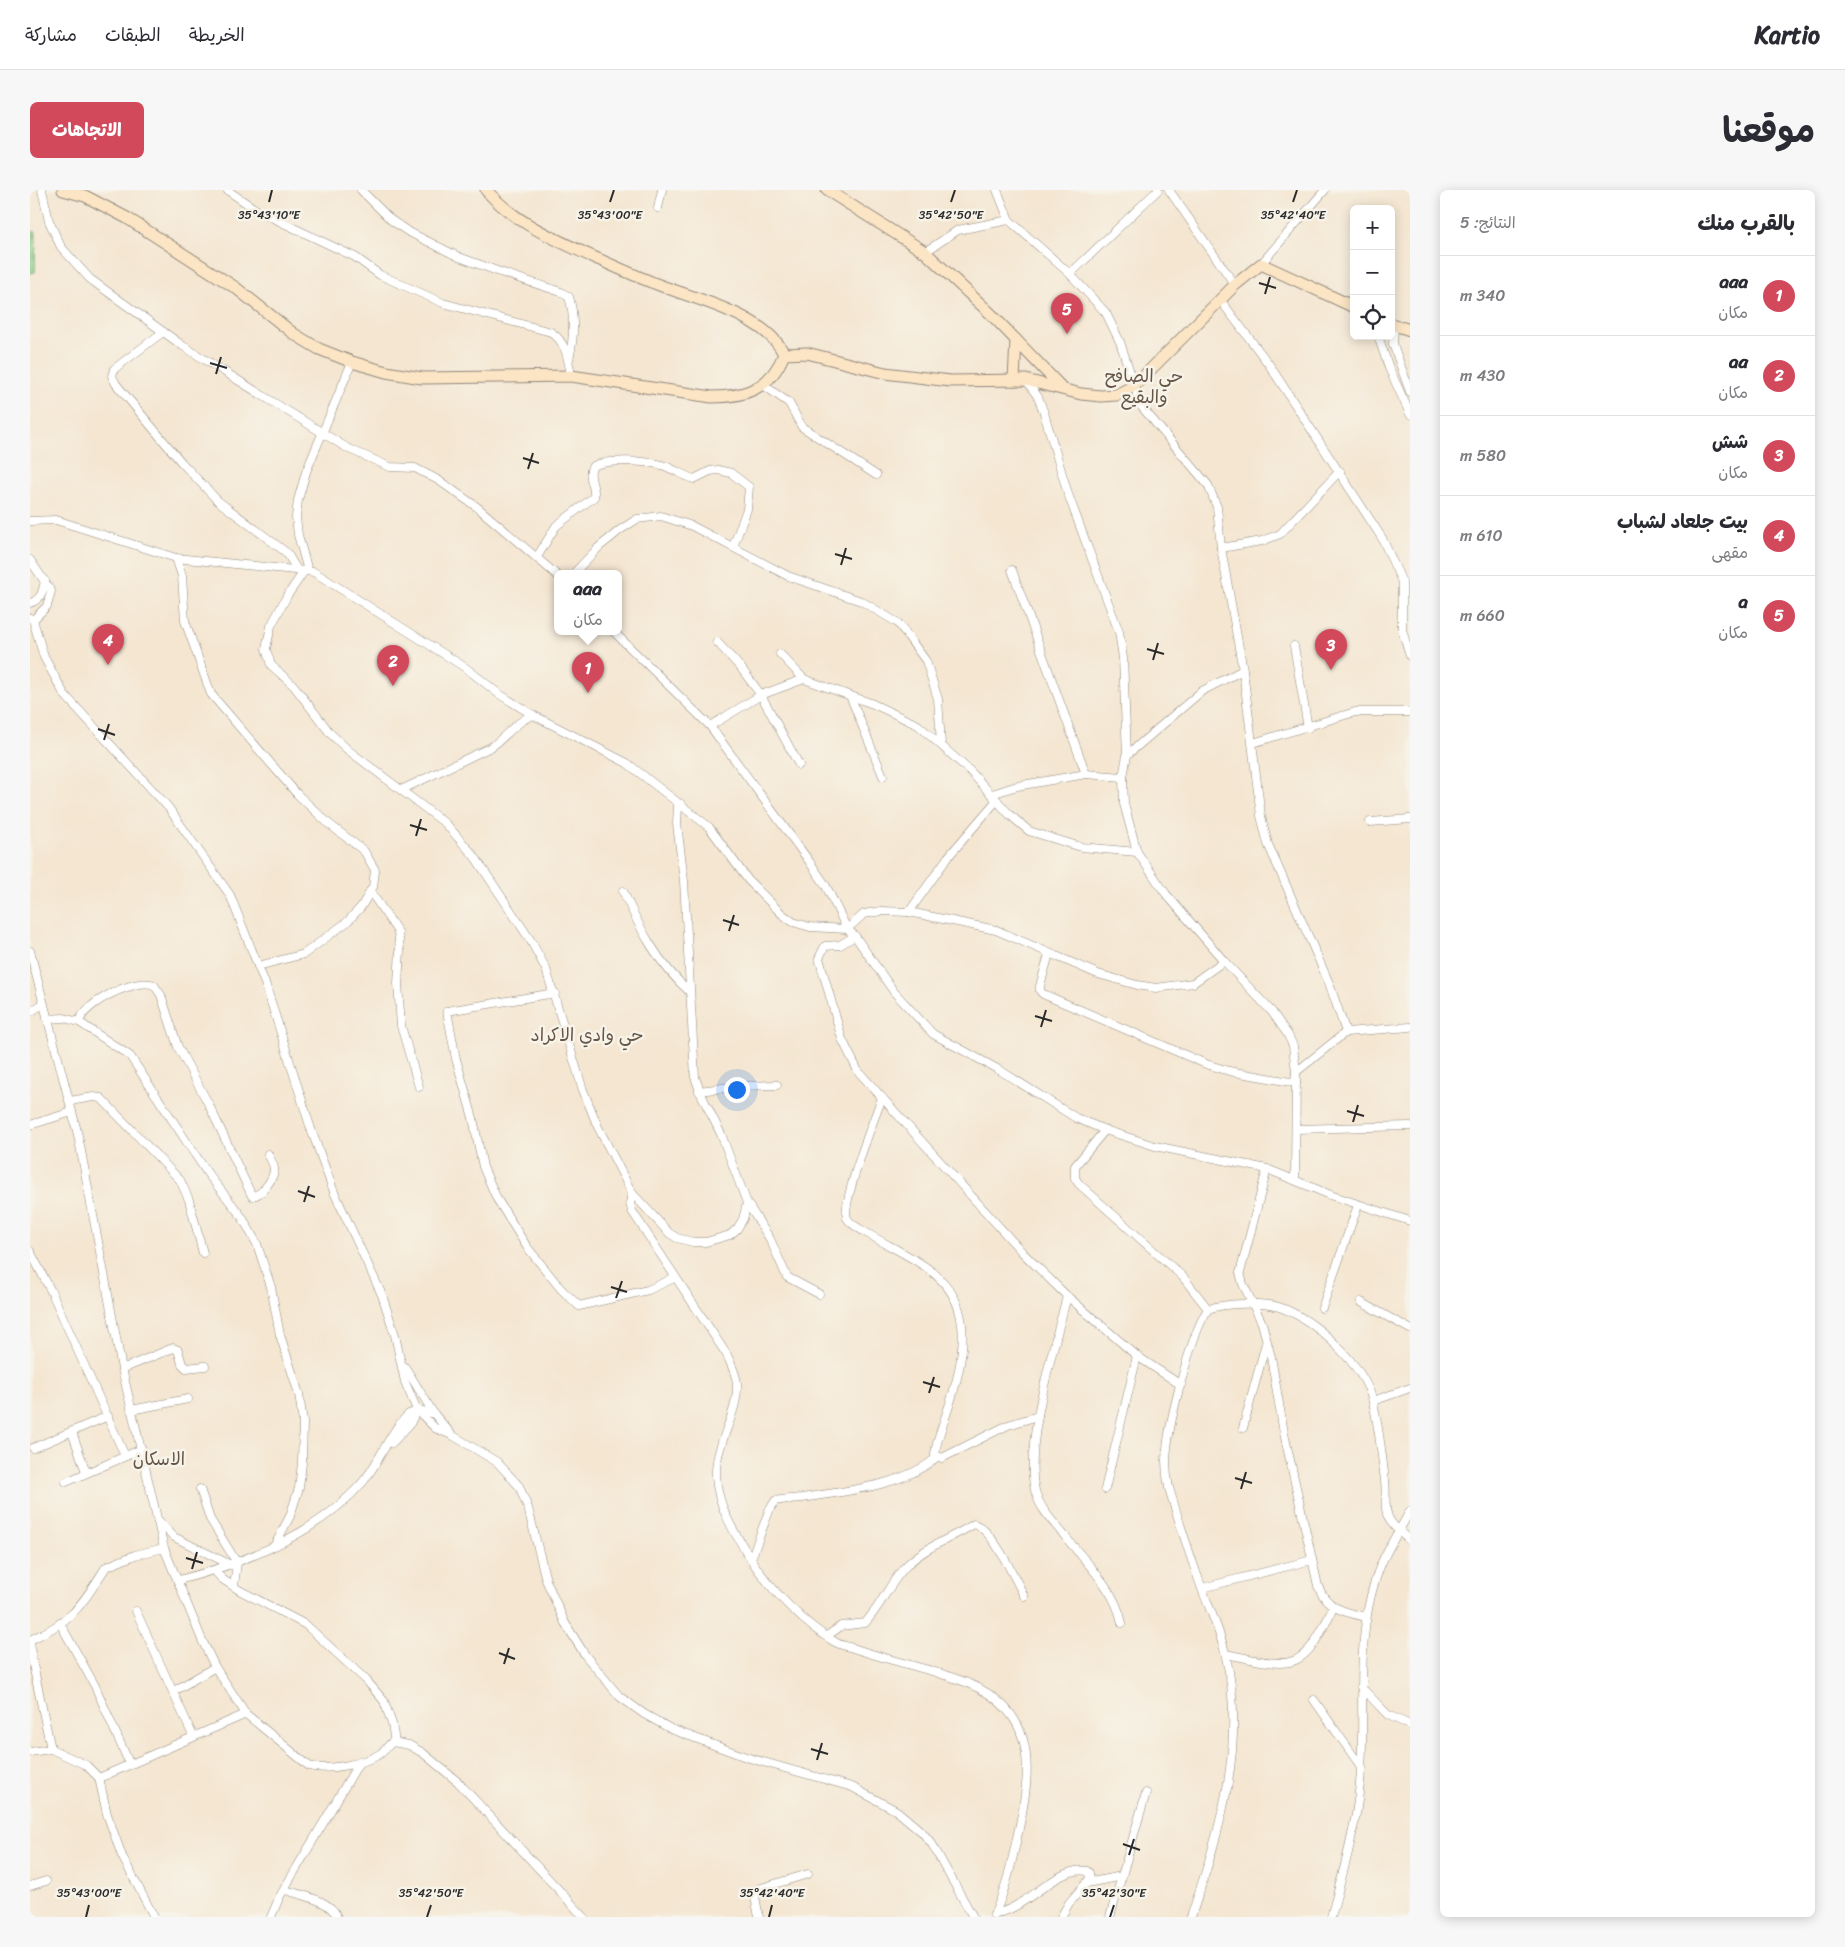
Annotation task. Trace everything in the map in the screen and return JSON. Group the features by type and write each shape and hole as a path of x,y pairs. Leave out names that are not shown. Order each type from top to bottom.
{"street":[{"path":"42,190 49,221 61,247 71,261 90,279 163,332 347,448 390,467 416,468 424,472 477,507 554,572"},
{"path":"63,190 85,196 127,218 236,288 294,334 318,349 386,372 422,378 571,376 712,397 734,397 762,384 778,369 784,354 778,342 754,324 652,283 529,226 497,202 486,190"},
{"path":"228,190 258,211 355,257 380,275 443,303 550,332 558,337 564,346 571,376"},
{"path":"361,190 391,220 406,231 459,257 561,292 569,297 574,317 572,348 568,359"},
{"path":"658,208 662,190"},
{"path":"826,190 925,252 1016,340 1061,388"},
{"path":"997,190 1009,220 1070,274 1106,313 1120,342 1141,406 1208,485 1217,507 1221,548 1243,670 1258,797 1268,844 1329,983 1346,1032"},
{"path":"1070,274 1158,190"},
{"path":"1170,190 1235,286"},
{"path":"784,354 807,353 885,373 950,381 1026,380 1081,394 1116,395 1134,386 1235,286 1260,264 1325,190"},
{"path":"925,252 958,230 1009,220"},
{"path":"1260,264 1350,305"},
{"path":"1221,301 1268,363 1382,538 1400,574 1404,595 1400,618 1410,656"},
{"path":"1395,326 1410,330"},
{"path":"163,332 114,369 112,376 116,384 182,463 218,501 287,553 304,570 466,668 499,694 533,715 627,763 709,827 748,880 782,914 793,922 810,927 847,929 864,914 881,911 909,912 996,930 1114,980 1156,988 1193,983 1224,962"},
{"path":"1014,380 1016,340"},
{"path":"1379,340 1389,368 1410,414"},
{"path":"1393,340 1410,392"},
{"path":"352,362 306,472 298,500 296,517 304,570 287,596 268,634 266,649 271,665 294,686 330,733 446,824 475,857 531,941 546,969 555,993 583,1090 598,1127 632,1194 669,1232 677,1238 693,1242 719,1239 737,1230 743,1219 746,1203"},
{"path":"1026,380 1038,397 1044,413 1068,494 1119,632 1123,658 1127,754 1123,777 1124,804 1137,852 1166,894 1224,962 1267,1006 1288,1035 1295,1055 1296,1072 1295,1180"},
{"path":"762,384 789,404 802,427 876,475"},
{"path":"537,557 556,526 594,497 595,492 590,475 592,467 603,463 644,462 664,466 694,479 710,471 732,473 749,487 747,509 733,546"},
{"path":"1221,548 1262,541 1280,534 1340,471"},
{"path":"577,570 599,547 620,530 647,517 661,516 692,526 788,576 861,601 898,623 926,661 938,699 941,744"},
{"path":"30,521 56,520 176,558 304,570"},
{"path":"176,558 182,576 185,621 211,694 297,794 370,858 376,877 370,892 354,917 308,952 258,966"},
{"path":"30,560 51,591 50,602 31,619 44,657 64,694 168,807 230,895 258,966 300,1089 311,1129 342,1209 382,1295 401,1360 405,1382 417,1410 435,1428 452,1435 497,1462 519,1486 528,1508 541,1567 558,1609 585,1655 619,1696 644,1714 699,1741 746,1757 826,1778 879,1800 910,1821 932,1844 973,1917"},
{"path":"1012,570 1086,774"},
{"path":"30,603 35,602 43,591 45,581"},
{"path":"617,635 710,726 826,886 847,929 855,936 894,992 933,1034 1001,1071 1076,1118 1105,1130 1156,1146 1267,1169 1358,1205 1410,1221"},
{"path":"717,642 761,695 799,765"},
{"path":"1294,646 1308,728"},
{"path":"780,654 804,679 851,698 873,704 918,725 941,744 1010,815 1029,831 1081,847 1137,852"},
{"path":"1127,754 1202,691 1243,670"},
{"path":"710,726 761,695 804,679"},
{"path":"851,698 883,776"},
{"path":"1253,743 1308,728 1355,712 1410,712"},
{"path":"401,790 491,747 504,738 520,720 533,715"},
{"path":"909,912 994,797 1017,786 1086,774 1123,777"},
{"path":"681,804 678,806 677,824 682,856 695,1077 699,1091 718,1127 746,1203 770,1238 788,1277 819,1294"},
{"path":"1370,822 1410,819"},
{"path":"370,892 398,932 400,950 398,984 401,1026 419,1087"},
{"path":"623,892 655,953 674,979 690,992"},
{"path":"855,936 840,945 825,946 819,958 842,1039 858,1070 1024,1253 1067,1296 1137,1356 1181,1385"},
{"path":"30,951 70,1101 84,1164 122,1369 164,1548 179,1580 183,1599 193,1622 216,1667 246,1714 309,1766 336,1768 380,1754 394,1742"},
{"path":"1049,954 1040,986 1040,991 1043,994 1206,1064 1229,1071 1296,1083"},
{"path":"79,1022 89,1005 99,1000 145,983 154,985 161,995 178,1047 209,1105 252,1196 256,1196 261,1192 273,1173 274,1166 268,1154"},
{"path":"555,993 447,1011 456,1059 473,1118 483,1167 497,1199 527,1247 561,1289 579,1306 648,1290 674,1278"},
{"path":"30,1012 43,1004"},
{"path":"47,1019 64,1018 79,1022 123,1050 137,1063 197,1158 251,1230 271,1287 280,1335 299,1394 303,1422 299,1488 290,1516 275,1545"},
{"path":"1296,1072 1346,1032 1410,1027"},
{"path":"699,1091 739,1086 777,1085"},
{"path":"70,1101 93,1097 101,1098 168,1166 184,1188 203,1253"},
{"path":"882,1098 849,1195 847,1219 938,1277 950,1290 959,1308 962,1325 961,1352 947,1414 936,1448 935,1455 937,1457"},
{"path":"30,1125 72,1112"},
{"path":"1296,1129 1410,1126"},
{"path":"1105,1130 1075,1166 1074,1172 1077,1181 1094,1200 1182,1277 1208,1309"},
{"path":"1267,1169 1240,1273 1267,1341 1312,1560 1321,1594 1334,1608 1366,1617"},
{"path":"632,1194 630,1203 632,1211 674,1278 727,1355 737,1381 736,1394 720,1450 716,1474 720,1499 726,1516 751,1559 776,1591 803,1619 836,1643 954,1678 973,1686 991,1695 1008,1711 1020,1729 1025,1742 1028,1763 1026,1798 1007,1885 994,1915"},
{"path":"1322,1308 1358,1205"},
{"path":"30,1251 52,1293 125,1456"},
{"path":"1067,1296 1038,1416 1034,1481 1038,1500 1100,1579 1114,1600 1122,1623"},
{"path":"1362,1302 1410,1328"},
{"path":"1191,1917 1208,1866 1231,1770 1234,1729 1231,1684 1226,1654 1181,1528 1166,1475 1170,1432 1181,1385 1201,1321 1208,1309 1230,1305 1254,1305 1284,1309 1322,1333 1355,1367 1373,1401 1386,1483 1386,1511 1391,1522 1410,1541"},
{"path":"1243,1428 1267,1341"},
{"path":"122,1369 174,1348 178,1350 182,1364 186,1368 205,1366"},
{"path":"1105,1488 1137,1356"},
{"path":"401,1360 419,1392 452,1435"},
{"path":"1373,1401 1410,1388"},
{"path":"417,1410 419,1392"},
{"path":"131,1410 188,1399"},
{"path":"179,1580 234,1564 275,1545 306,1527 346,1498 369,1475 405,1418 417,1410 434,1414"},
{"path":"34,1448 108,1416"},
{"path":"751,1559 768,1512 775,1501 852,1490 882,1482 919,1470 937,1457 942,1458 950,1455 993,1432 1038,1416"},
{"path":"72,1432 86,1472"},
{"path":"66,1482 142,1449"},
{"path":"200,1489 210,1519 234,1564 234,1586"},
{"path":"1331,1917 1352,1829 1362,1768 1361,1687 1366,1617 1380,1567 1399,1530 1409,1516"},
{"path":"158,1521 174,1537 234,1564"},
{"path":"827,1636 841,1626 865,1623 890,1584 908,1564 927,1549 974,1524 984,1530 996,1546 1024,1596"},
{"path":"51,1749 32,1660 30,1640 61,1625 86,1599 106,1567 135,1555 164,1548"},
{"path":"1202,1588 1312,1560"},
{"path":"215,1571 222,1579 306,1625 366,1680 384,1701 392,1724 394,1742"},
{"path":"1226,1654 1280,1664 1295,1662 1315,1645 1334,1608"},
{"path":"136,1611 193,1736"},
{"path":"61,1625 95,1686 130,1765"},
{"path":"174,1691 216,1667"},
{"path":"1361,1687 1388,1715 1410,1725"},
{"path":"1314,1700 1362,1768"},
{"path":"99,1778 246,1714"},
{"path":"394,1742 409,1745 423,1753 458,1782 584,1917"},
{"path":"30,1752 51,1749 86,1765 99,1778 107,1814 122,1856 154,1917"},
{"path":"271,1917 280,1896 360,1761"},
{"path":"1110,1917 1146,1793"},
{"path":"994,1915 1009,1910 1069,1872 1087,1871 1090,1876 1087,1884 1069,1904 1061,1917"},
{"path":"759,1917 755,1897 758,1889 808,1874"},
{"path":"1087,1884 1122,1876"},
{"path":"30,1886 46,1881"},
{"path":"285,1890 323,1903 332,1909 337,1917"}],"green space":[{"path":"30,231 36,232 35,272 30,273"}],"place":[{"name":"a","path":"1067,334"},
{"name":"بيت جلعاد لشباب","path":"108,665"},
{"name":"شش","path":"1331,670"},
{"name":"aa","path":"393,686"},
{"name":"aaa","path":"588,693"}],"district":[{"name":"حي الصافح والبقيع","path":"1144,386"},
{"name":"حي وادي الاكراد","path":"587,1035"},
{"name":"الاسكان","path":"159,1459"}]}
